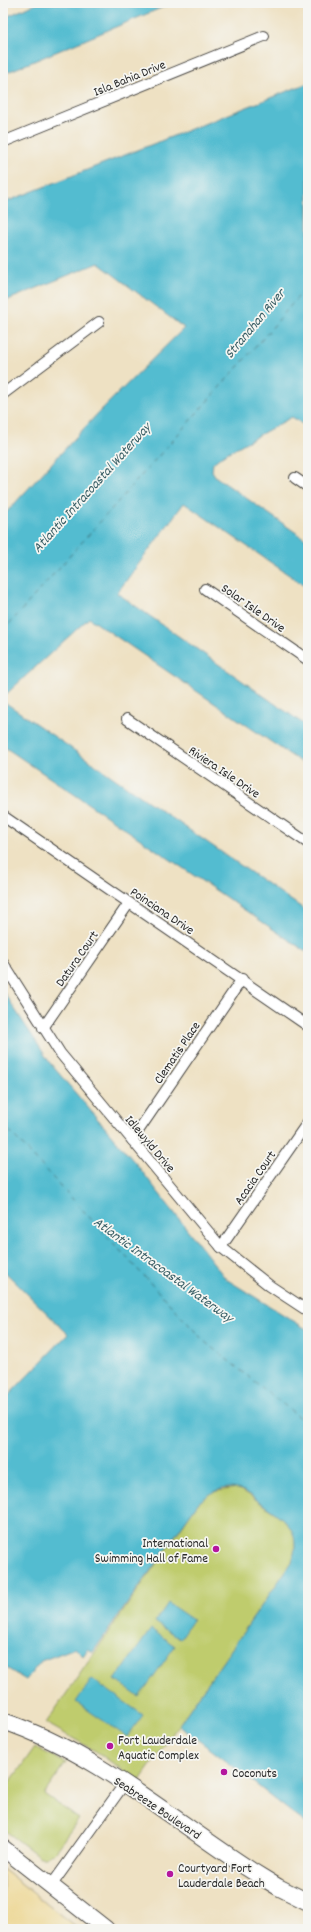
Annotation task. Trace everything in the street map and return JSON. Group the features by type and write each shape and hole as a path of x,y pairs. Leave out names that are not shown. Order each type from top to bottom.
{"main road":[{"name":"Seabreeze Boulevard","path":"3,1720 68,1749 124,1783 252,1871 278,1887 308,1902"},
{"path":"3,1848 106,1929"}],"street":[{"name":"Isla Bahia Drive","path":"3,142 264,36"},
{"path":"3,394 99,322"},
{"path":"296,478 308,487"},
{"name":"Solar Isle Drive","path":"206,589 308,660"},
{"name":"Riviera Isle Drive","path":"127,719 308,843"},
{"name":"Poinciana Drive","path":"3,816 308,1026"},
{"name":"Datura Court","path":"43,1028 130,903"},
{"name":"Idlewyld Drive","path":"3,964 60,1053 221,1247 270,1286 308,1312"},
{"name":"Clematis Place","path":"132,1140 242,980"},
{"name":"Acacia Court","path":"221,1247 308,1122"},
{"path":"51,1886 124,1783"}],"green space":[{"path":"237,1488 274,1512 287,1523 294,1536 295,1543 292,1562 139,1782 97,1752 46,1723 198,1503 212,1492"},
{"path":"35,1747 66,1763 44,1794 79,1819 53,1854 46,1857 40,1857 3,1829 3,1792"}],"sand":[{"path":"3,1869 78,1929 3,1929"}],"water":[{"path":"38,3 173,3 3,74 3,18"},
{"path":"308,83 308,428 292,417 223,455 213,463 212,471 216,477 308,541 308,588 184,503 117,593 308,727 308,767 89,618 3,697 3,516 100,411 184,328 98,263 3,302 3,203"},
{"path":"3,701 308,912 308,953 3,746"},
{"name":"Atlantic Intracoastal Waterway","path":"3,991 50,1063 137,1165 226,1279 308,1330 308,1765 301,1779 303,1785 308,1790 308,1825 228,1762 178,1726 292,1562 295,1551 295,1542 290,1527 278,1515 250,1494 240,1490 226,1488 216,1491 198,1503 93,1652 88,1649 83,1656 75,1648 41,1661 26,1680 3,1666 3,1401 68,1334 3,1270"},
{"path":"168,1603 193,1620 180,1639 155,1622"},
{"path":"151,1629 175,1646 139,1697 115,1680"},
{"path":"92,1679 143,1715 127,1737 76,1702"}],"ferry route":[{"path":"3,631 260,342 308,285"},
{"path":"3,1124 205,1342 308,1424"}],"place":[{"name":"International Swimming Hall of Fame","path":"216,1549"},
{"name":"Fort Lauderdale Aquatic Complex","path":"110,1746"},
{"name":"Coconuts","path":"224,1772"},
{"name":"Courtyard Fort Lauderdale Beach","path":"170,1874"}],"water label":[{"name":"Stranahan River","path":"254,323"}]}
